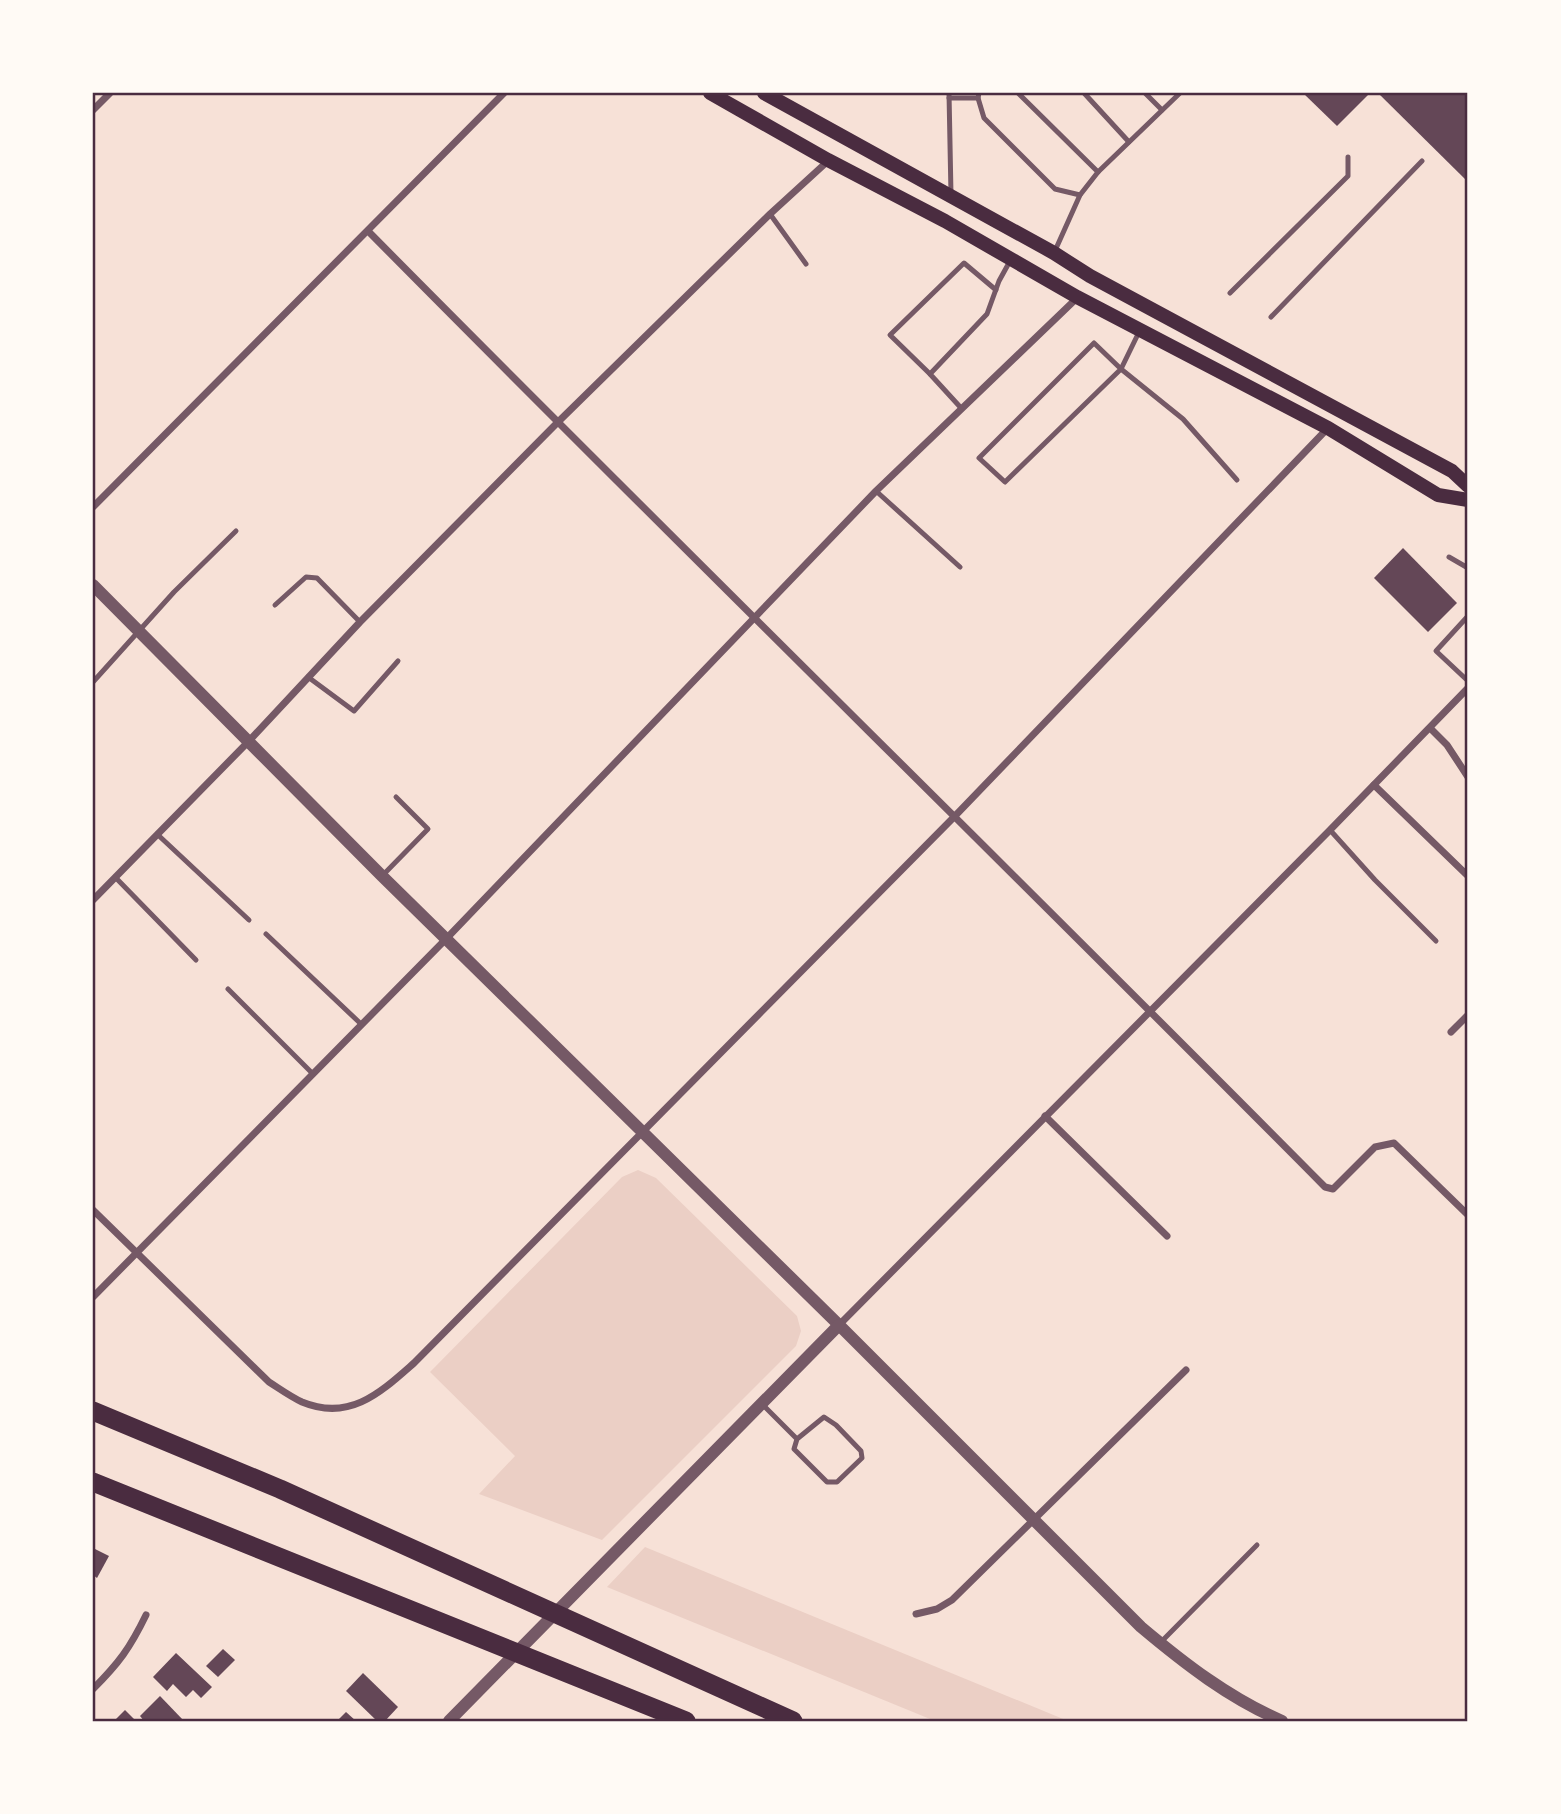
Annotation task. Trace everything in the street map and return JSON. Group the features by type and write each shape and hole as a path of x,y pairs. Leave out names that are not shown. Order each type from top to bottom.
{"highway":[{"path":"93,1411 280,1489 793,1721"},
{"path":"93,1482 686,1721"}],"main road":[{"path":"710,93 828,160 945,221 1077,297 1328,428 1438,495 1468,500"},
{"path":"764,93 951,195 1102,282 1452,471 1468,486"}],"street":[{"path":"93,110 110,93"},
{"path":"93,507 504,93"},
{"path":"93,900 360,622 557,423 828,160"},
{"path":"368,231 557,423 1325,1187 1333,1189 1375,1147 1394,1143 1468,1215"},
{"path":"93,1297 446,939 876,491 1077,297"},
{"path":"93,1210 269,1382 303,1403 332,1409 358,1406 383,1391 414,1363 954,817 1328,428"},
{"path":"93,585 382,876 1160,1643 1221,1689 1282,1721"},
{"path":"449,1721 1431,729 1468,688"},
{"path":"1431,729 1447,745 1468,777"},
{"path":"1374,785 1468,876"},
{"path":"1451,1032 1468,1015"},
{"path":"1045,1116 1167,1236"},
{"path":"916,1614 937,1609 951,1600 1186,1370"},
{"path":"93,1689 131,1647 146,1615"}],"lane":[{"path":"1018,93 1098,172"},
{"path":"1084,93 1129,142"},
{"path":"1145,93 1162,110"},
{"path":"1054,253 1080,195 1098,172 1180,93"},
{"path":"951,195 949,95 979,95 984,118 1055,189 1080,195"},
{"path":"1230,293 1348,176 1348,157"},
{"path":"1271,317 1422,161"},
{"path":"770,214 806,264"},
{"path":"930,374 987,314 1011,259"},
{"path":"962,409 890,335 964,263 996,290"},
{"path":"1140,330 1121,369 1004,482 979,458 1094,344 1121,369 1183,419 1237,480"},
{"path":"876,491 960,568"},
{"path":"93,682 138,631 236,531"},
{"path":"1449,557 1468,568"},
{"path":"275,606 306,577 317,578 360,622"},
{"path":"1468,616 1436,651 1468,681"},
{"path":"308,677 354,711 398,661"},
{"path":"382,876 428,829 396,797"},
{"path":"1331,830 1375,880 1436,941"},
{"path":"157,834 249,920"},
{"path":"115,877 196,960"},
{"path":"266,934 361,1024"},
{"path":"229,989 313,1073"},
{"path":"762,1404 797,1439"},
{"path":"824,1417 862,1451 862,1458 837,1482 827,1482 794,1449 797,1439 824,1417"},
{"path":"1160,1643 1257,1545"}],"shaded area":[{"path":"638,1170 656,1178 797,1316 801,1331 796,1346 602,1540 479,1494 515,1456 430,1372 622,1177"},
{"path":"645,1547 1068,1721 935,1721 607,1587"}],"building":[{"path":"1303,93 1370,93 1337,126"},
{"path":"1378,93 1468,93 1468,182"},
{"path":"1403,548 1457,603 1428,632 1374,578"},
{"path":"93,1548 109,1556 97,1578 93,1575"},
{"path":"223,1649 235,1660 218,1677 206,1666"},
{"path":"176,1653 212,1687 201,1698 193,1690 186,1697 173,1684 167,1691 153,1677"},
{"path":"363,1673 398,1707 385,1721 377,1721 346,1691"},
{"path":"160,1696 184,1721 144,1721 140,1716"},
{"path":"125,1710 136,1721 114,1721"},
{"path":"346,1712 356,1721 337,1721"}]}
